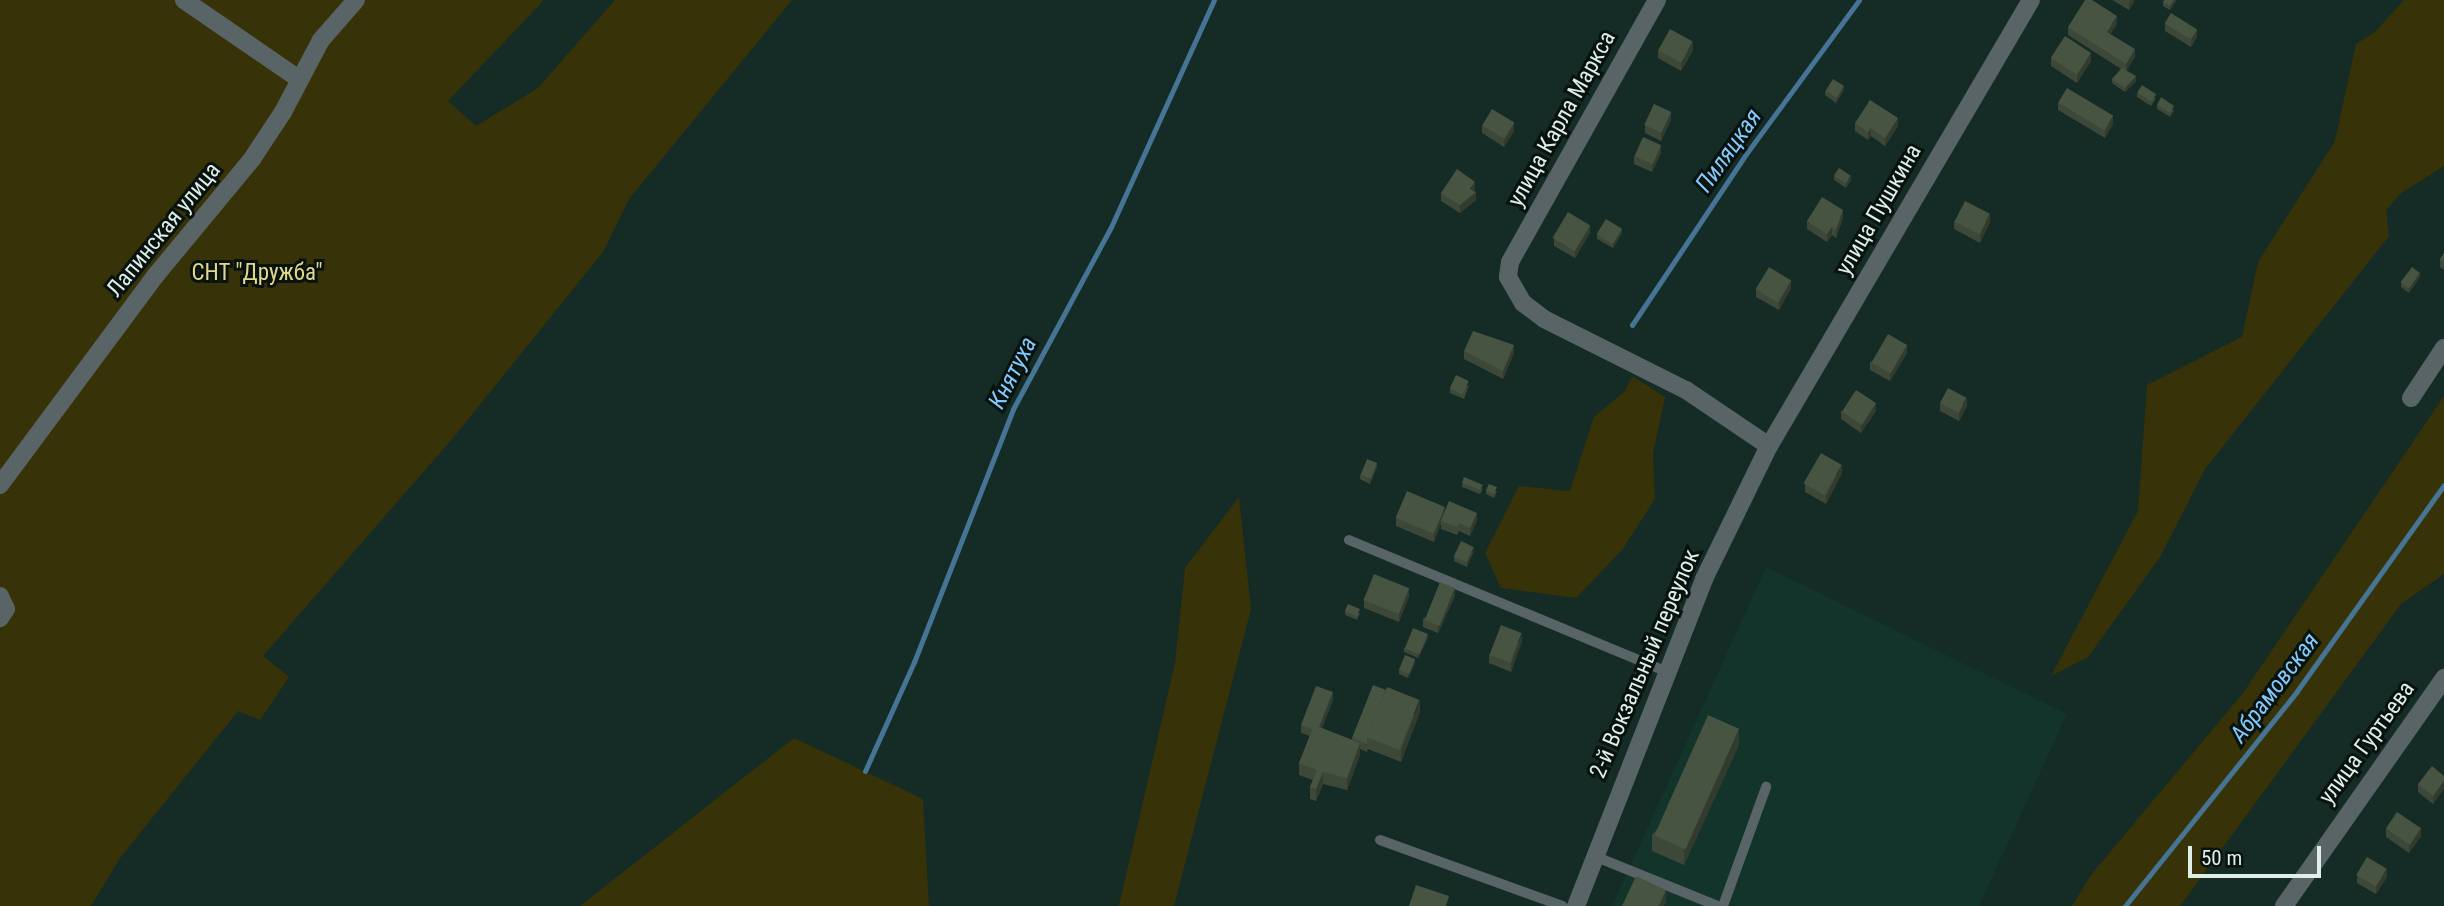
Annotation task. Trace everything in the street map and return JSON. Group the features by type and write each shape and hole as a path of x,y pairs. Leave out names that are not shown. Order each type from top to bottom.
{"street":[{"path":"184,0 299,79"},
{"name":"Лапинская улица","path":"0,485 156,275 252,159 284,112 321,40 356,0"},
{"name":"улица Карла Маркса","path":"1657,0 1510,262 1513,291 1544,319 1686,390 1769,446"},
{"name":"улица Пушкина","path":"1769,446 2031,0"},
{"path":"2411,398 2444,348"},
{"name":"2-й Вокзальный переулок","path":"1576,906 1704,579 1769,446"},
{"path":"0,596 6,609 0,618"},
{"name":"улица Гуртьева","path":"2284,906 2444,678"}],"lane":[{"path":"1349,540 1666,671"},
{"path":"1594,856 1720,906 1766,787"},
{"path":"1380,840 1562,906"}],"shaded area":[{"path":"1766,567 2067,714 1979,906 1612,906"}],"green space":[{"name":"СНТ \"Дружба\"","path":"0,0 544,0 448,101 476,126 538,88 615,0 792,0 629,199 603,252 453,438 263,656 289,677 260,720 238,711 120,858 91,906 0,906"},
{"path":"2404,0 2444,0 2444,166 2401,193 2386,210 2389,236 2205,469 2160,557 2088,657 2051,676 2138,511 2147,385 2242,337 2258,262 2335,141 2356,44 2375,32"},
{"path":"1632,376 1665,397 1653,453 1655,499 1622,550 1576,598 1501,588 1485,553 1519,486 1570,491 1594,417 1625,391"},
{"path":"2444,396 2444,574 2401,604 2180,906 2072,906 2091,875 2243,693"},
{"path":"1239,497 1251,609 1174,906 1119,906 1175,663 1185,568"},
{"path":"794,738 923,799 929,906 580,906"}],"building":[{"path":"2085,0 2092,0 2117,16 2107,32 2135,49 2126,64 2068,27"},
{"path":"2174,0 2170,6 2163,2"},
{"path":"2171,13 2197,29 2191,40 2165,23"},
{"path":"1670,29 1693,42 1681,63 1658,50"},
{"path":"2065,36 2091,53 2077,75 2051,58"},
{"path":"2122,68 2136,76 2125,88 2112,79"},
{"path":"1833,79 1844,86 1837,98 1826,91"},
{"path":"2142,85 2156,94 2151,102 2137,93"},
{"path":"2067,88 2113,116 2105,130 2058,103"},
{"path":"2161,97 2174,106 2170,113 2157,105"},
{"path":"1870,100 1898,118 1885,138 1871,128 1868,132 1855,123"},
{"path":"1654,104 1671,112 1661,133 1644,125"},
{"path":"1492,109 1514,122 1505,139 1482,125"},
{"path":"1643,137 1661,145 1653,164 1634,156"},
{"path":"1839,168 1851,176 1846,183 1834,175"},
{"path":"1457,169 1475,182 1470,189 1476,192 1460,205 1441,193"},
{"path":"1822,197 1843,210 1836,230 1832,227 1827,234 1807,221"},
{"path":"1965,201 1990,214 1980,234 1955,221"},
{"path":"1568,212 1590,225 1575,251 1553,238"},
{"path":"1606,219 1622,229 1613,244 1596,234"},
{"path":"1769,267 1791,280 1778,303 1756,289"},
{"path":"2412,267 2420,273 2409,288 2401,282"},
{"path":"1473,331 1514,345 1503,371 1464,351"},
{"path":"1888,334 1907,345 1891,374 1872,363"},
{"path":"1456,375 1469,381 1462,395 1450,389"},
{"path":"1948,388 1967,398 1959,413 1940,403"},
{"path":"1856,390 1876,403 1862,425 1842,412"},
{"path":"1821,453 1842,465 1824,495 1804,483"},
{"path":"1367,459 1377,463 1371,479 1361,475"},
{"path":"1464,477 1483,485 1480,490 1462,483"},
{"path":"1489,484 1497,487 1494,494 1486,490"},
{"path":"1407,491 1445,507 1433,534 1396,518"},
{"path":"1449,501 1477,513 1470,528 1459,523 1457,527 1441,521"},
{"path":"1461,541 1474,547 1467,562 1454,556"},
{"path":"1374,574 1409,588 1399,614 1364,600"},
{"path":"1440,582 1455,588 1439,626 1425,620"},
{"path":"1348,604 1360,609 1357,616 1345,611"},
{"path":"1501,625 1522,633 1510,663 1490,655"},
{"path":"1413,628 1428,634 1420,654 1405,648"},
{"path":"1405,655 1415,659 1409,674 1399,670"},
{"path":"1373,685 1386,690 1367,737 1367,744 1352,738"},
{"path":"1316,686 1333,692 1319,727 1314,725 1313,729 1301,725"},
{"path":"1387,687 1419,700 1399,750 1367,737"},
{"path":"1708,715 1739,729 1685,849 1654,836"},
{"path":"1314,725 1360,743 1347,778 1323,772 1316,789 1310,787 1317,770 1299,763"},
{"path":"2432,766 2444,776 2444,781 2433,796 2418,784"},
{"path":"2397,812 2421,828 2410,845 2386,829"},
{"path":"2367,857 2387,869 2376,887 2356,875"},
{"path":"1636,876 1666,890 1659,906 1622,906"},
{"path":"1416,885 1449,896 1446,906 1409,906"}],"waterway":[{"name":"Княтуха","path":"865,771 914,662 1013,409 1111,227 1214,0"},
{"name":"Пиляцкая","path":"1632,325 1746,154 1859,0"},
{"name":"Абрамовская","path":"2125,906 2297,691 2444,485"}]}
